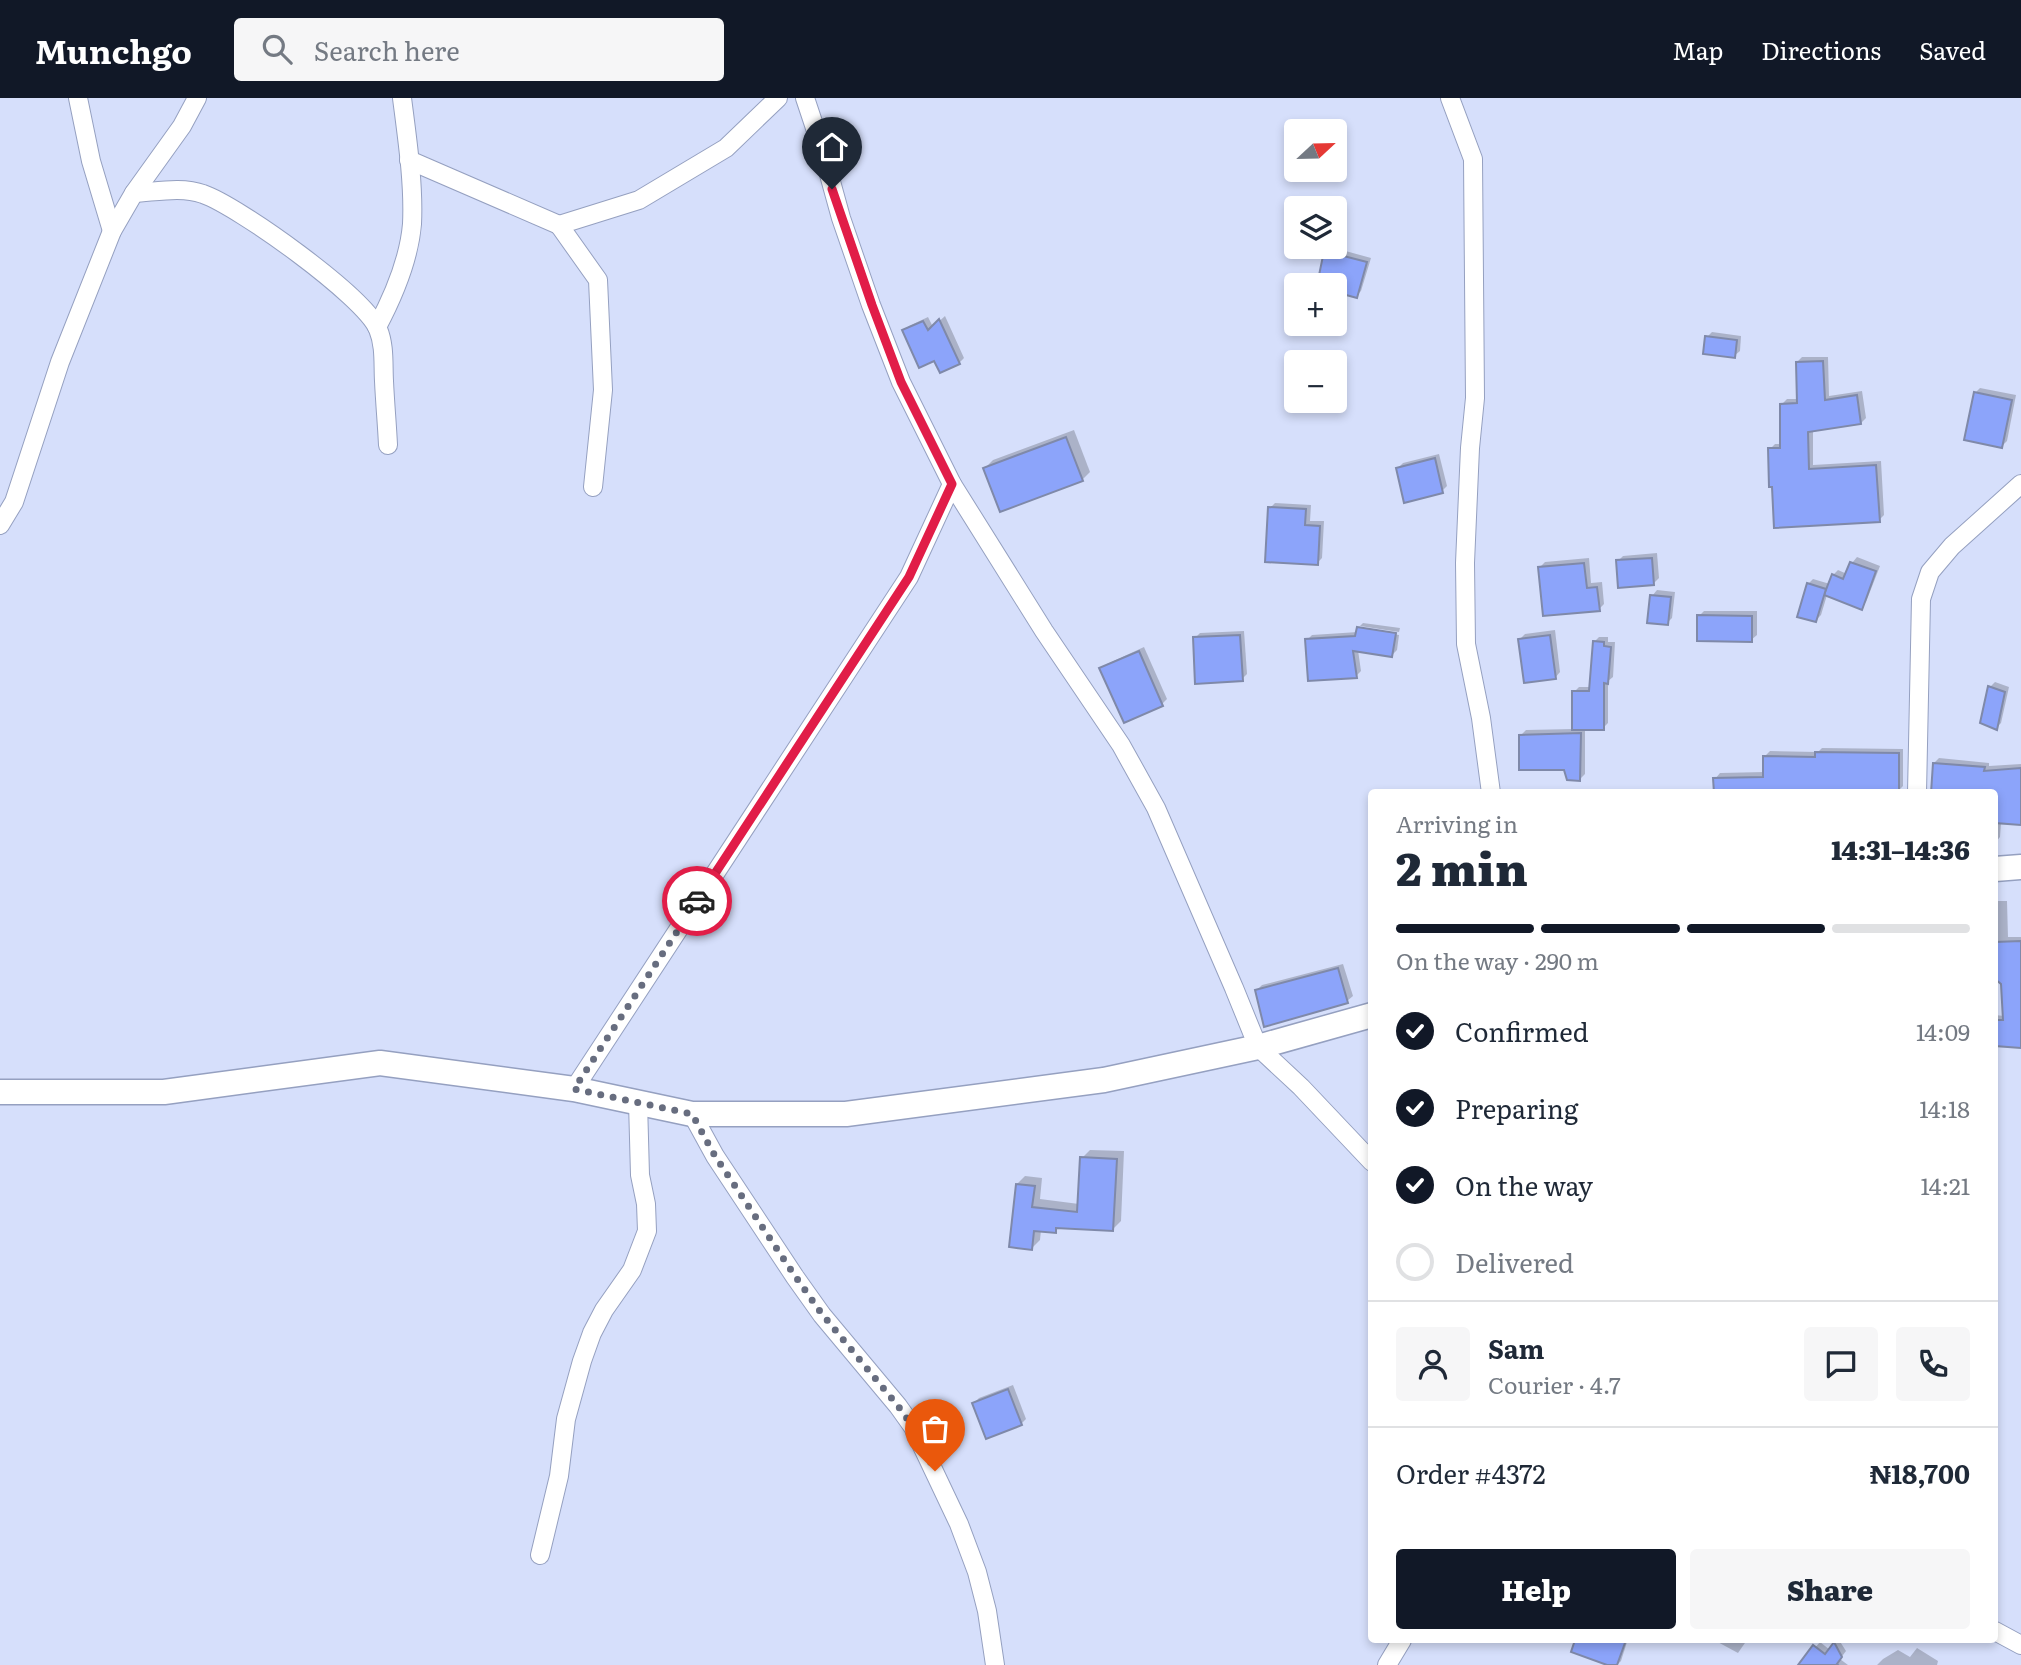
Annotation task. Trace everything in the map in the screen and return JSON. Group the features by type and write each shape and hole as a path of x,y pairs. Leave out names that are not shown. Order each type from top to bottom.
{"main road":[{"path":"1998,869 2021,867"},
{"path":"0,1092 164,1092 380,1063 574,1089 692,1114 846,1114 1104,1080 1258,1047 1368,1015"}],"street":[{"path":"78,98 91,161 112,231"},
{"path":"0,525 14,502 60,362 112,231 134,193 182,126 197,98"},
{"path":"377,327 392,299 404,263 412,224 402,98"},
{"path":"559,225 639,200 726,148 778,98"},
{"path":"805,98 841,218 901,382 952,484 1044,631 1121,745 1156,808 1258,1047 1301,1087 1368,1158"},
{"path":"1450,98 1473,159 1475,398 1466,551 1466,644 1490,789"},
{"path":"409,160 559,225 597,280 603,390 593,487"},
{"path":"134,193 177,190 201,193 231,207 274,236 364,308 377,327 383,344 388,445"},
{"path":"574,1089 909,577 952,484"},
{"path":"1917,789 1922,599 1930,572 1952,546 2021,484"},
{"path":"540,1555 559,1476 566,1419 582,1361 604,1310 632,1270 647,1231 646,1204 640,1175 638,1102"},
{"path":"692,1114 715,1156 795,1276 822,1314 913,1427 959,1524 977,1572 987,1611 995,1665"},
{"path":"1998,1632 2021,1645"},
{"path":"1387,1665 1400,1643"}],"building":[{"path":"1347,257 1367,262 1357,298 1347,295 1347,273 1319,273 1322,259 1347,259"},
{"path":"939,319 960,364 940,373 934,361 919,368 902,330 923,321 928,330"},
{"path":"1705,336 1737,340 1735,358 1703,354"},
{"path":"1823,361 1825,400 1857,395 1861,424 1808,432 1809,469 1876,465 1880,522 1774,528 1768,448 1780,448 1780,404 1797,403 1796,362"},
{"path":"1974,392 2012,400 2002,448 1964,440"},
{"path":"1066,437 1083,481 1000,512 983,468"},
{"path":"1435,458 1443,493 1404,503 1396,468"},
{"path":"1268,507 1306,509 1305,525 1320,526 1318,565 1265,562"},
{"path":"1652,558 1654,585 1618,588 1616,560"},
{"path":"1850,562 1876,571 1862,610 1824,595 1832,574 1843,579"},
{"path":"1584,563 1587,588 1597,587 1600,611 1543,616 1538,567"},
{"path":"1807,583 1826,589 1816,622 1797,617"},
{"path":"1650,595 1671,597 1668,625 1647,623"},
{"path":"1697,615 1752,616 1752,642 1697,641"},
{"path":"1357,627 1396,633 1392,657 1353,651 1357,678 1308,681 1305,639 1355,636"},
{"path":"1240,635 1243,681 1195,684 1193,637"},
{"path":"1550,635 1556,679 1524,683 1518,639"},
{"path":"1593,641 1604,642 1604,646 1611,647 1608,684 1604,683 1604,730 1572,730 1572,691 1589,691"},
{"path":"1139,651 1163,706 1124,723 1099,668"},
{"path":"1988,686 2005,692 1997,730 1980,723"},
{"path":"1581,733 1580,781 1567,780 1564,770 1519,770 1519,735"},
{"path":"1815,752 1899,753 1899,789 1714,789 1713,778 1763,777 1763,756 1815,757"},
{"path":"1933,763 1985,767 1984,771 2021,768 2021,825 1998,823 1998,789 1931,789"},
{"path":"2021,941 2021,1048 1998,1046 1998,1020 2003,1020 2001,984 1998,982 1998,942"},
{"path":"1338,968 1348,1003 1264,1027 1255,990"},
{"path":"1080,1157 1117,1159 1113,1231 1056,1228 1056,1233 1034,1231 1032,1250 1009,1247 1016,1184 1035,1186 1032,1207 1077,1212"},
{"path":"1008,1389 1022,1425 986,1439 972,1403"},
{"path":"1574,1643 1625,1643 1617,1665 1607,1665 1571,1652"},
{"path":"1835,1643 1842,1657 1838,1665 1798,1665 1813,1645 1825,1654"}],"way so far":[{"path":"697,901 574,1089 692,1114 715,1156 795,1276 822,1314 913,1427 935,1471"}],"route":[{"path":"697,901 909,577 952,484 901,382 832,189"}]}
